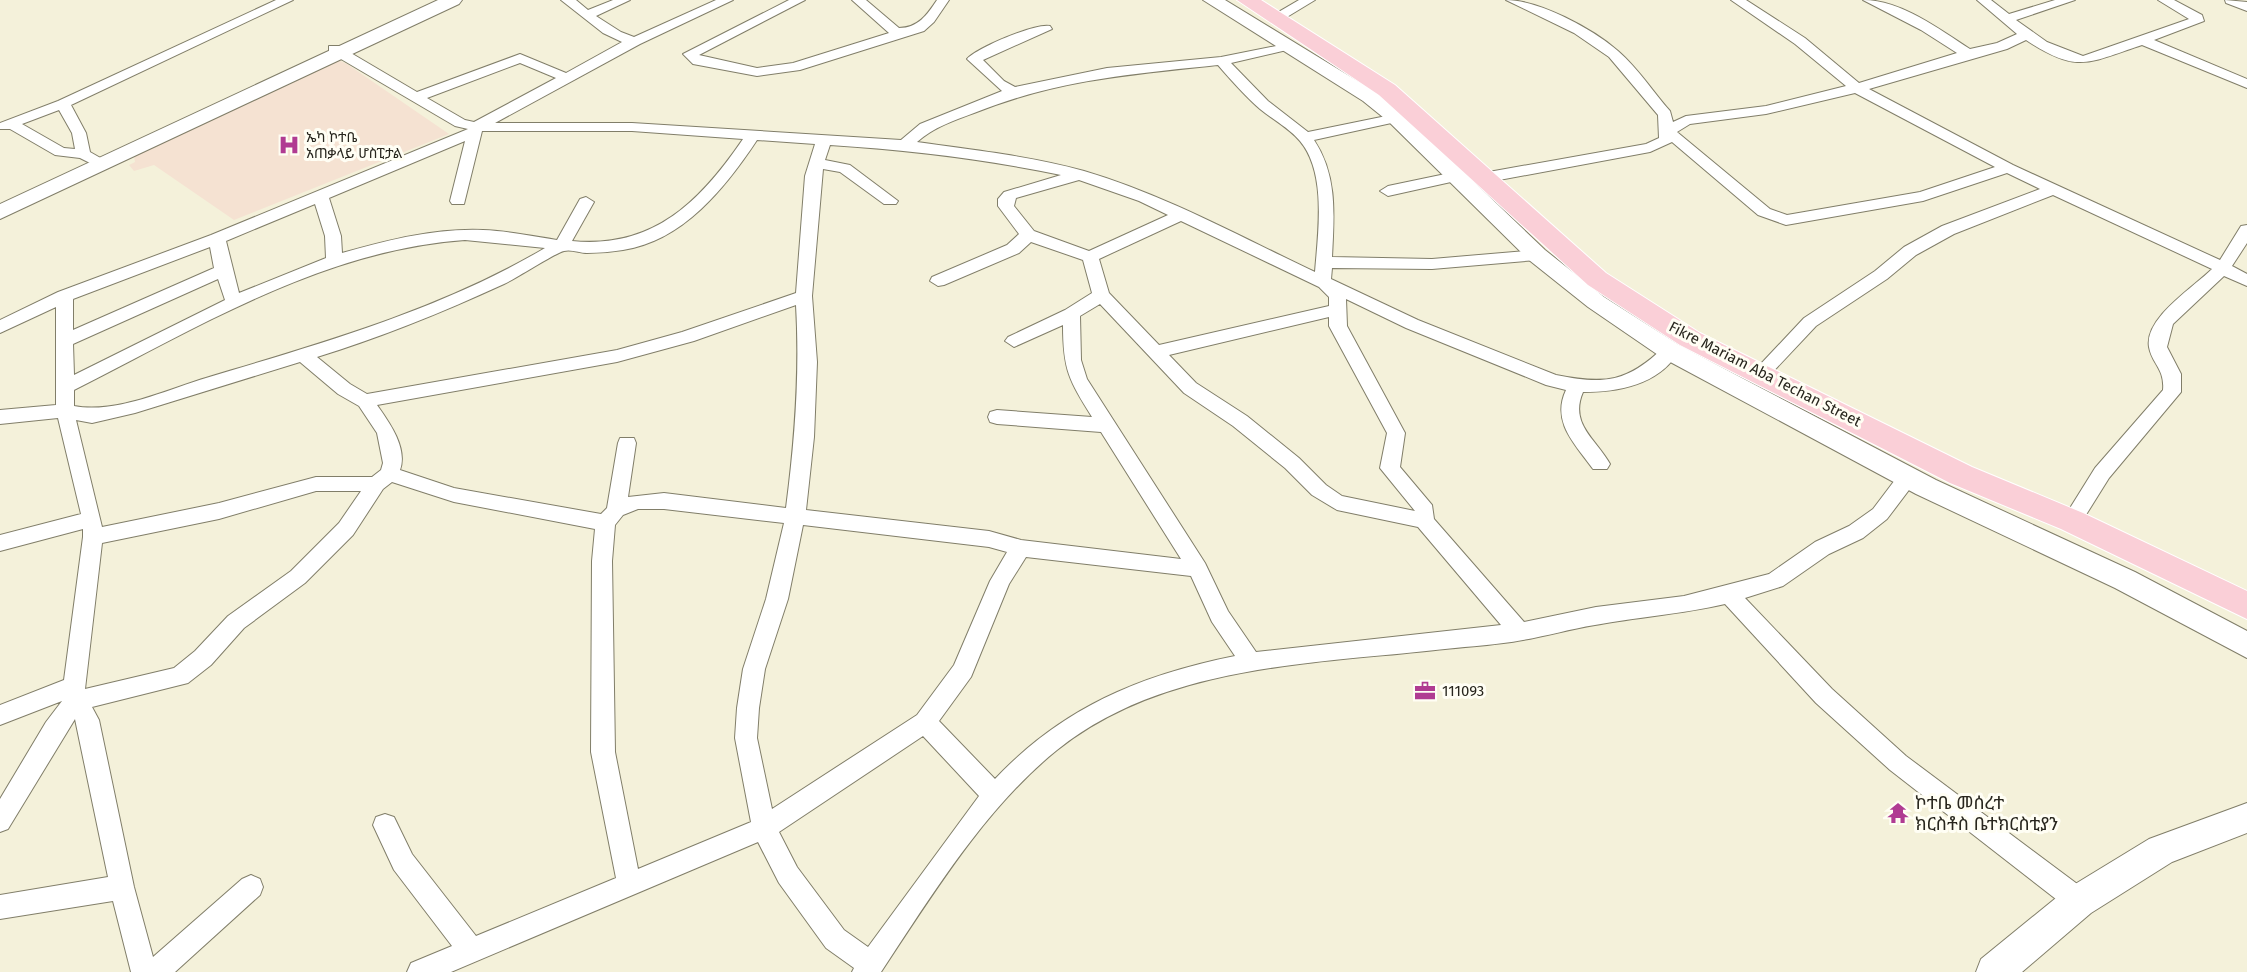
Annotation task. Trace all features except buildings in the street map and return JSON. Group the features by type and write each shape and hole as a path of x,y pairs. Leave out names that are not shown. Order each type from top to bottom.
{"main road":[{"name":"Fikre Mariam Aba Techan Street","path":"1247,0 1277,17 1387,90 1558,246 1623,297 1690,339 1762,373 1961,475 2072,521 2246,603"}],"street":[{"path":"6,126 63,104 83,92 287,0"},
{"path":"338,51 437,0"},
{"path":"0,203 93,159 453,0"},
{"path":"567,0 589,14 610,33 621,39 635,41"},
{"path":"589,14 624,0"},
{"path":"0,327 64,296 217,239 320,195 369,178 475,130 635,41 727,0"},
{"path":"799,0 690,54 698,61 757,72 795,67 904,33 931,22 943,0"},
{"path":"858,0 896,32 904,33"},
{"path":"1212,0 1349,82 1396,118 1537,255 1596,302 1670,351 1908,477 2125,580 2247,645"},
{"path":"1277,17 1309,0"},
{"path":"1737,0 1800,40 1857,88 2051,190 2247,281"},
{"path":"1869,0 1926,27 1968,54"},
{"path":"1983,0 2008,18 2025,35 2058,52 2084,60 2197,21 2197,18 2164,0"},
{"path":"2008,18 2069,0"},
{"path":"2231,0 2247,7"},
{"path":"1483,178 1650,148 1666,140 1665,114 1614,54 1579,30 1519,1"},
{"path":"1013,92 999,84 974,59 1011,44 1021,36 1045,29"},
{"path":"1667,131 1686,120 1766,110 1857,88 2002,46 2025,35"},
{"path":"2142,40 2247,84"},
{"path":"905,145 925,127 1013,92 1107,72 1221,61 1286,45"},
{"path":"338,51 475,130 632,127 905,145 1001,158 1080,174 1183,214 1412,324 1552,381 1577,386 1607,386 1632,380 1650,371 1670,351"},
{"path":"416,97 520,58 568,78"},
{"path":"1221,61 1263,104 1305,137 1318,161 1328,207 1323,253 1326,262 1323,281"},
{"path":"63,104 93,159"},
{"path":"1305,137 1396,118"},
{"path":"6,126 60,152 93,159"},
{"path":"458,201 475,130"},
{"path":"1667,131 1764,212 1786,220 1923,196 2008,168"},
{"path":"66,386 293,274 334,261 409,242 464,234 506,236 562,245 603,248 659,232 682,218 710,192 735,162 753,135"},
{"path":"824,140 816,163 804,296 808,362 806,437 795,516 777,599 754,669 746,738 764,828 788,875 835,939 868,968 994,795 1037,753 1083,718 1143,692 1213,670 1251,662 1520,632 1596,616 1684,605 1729,594 1776,579 1822,548 1856,532 1880,514 1908,477"},
{"path":"0,212 93,159"},
{"path":"816,163 845,168 890,201"},
{"path":"1080,174 1018,192 1006,199 1006,207 1028,235 1090,257 1183,214"},
{"path":"1388,190 1455,177"},
{"path":"1762,373 1810,322 1881,275 1910,251 1948,230 2051,190"},
{"path":"320,195 333,236 334,261"},
{"path":"0,417 65,411 92,416 135,406 365,336 471,294 562,245 586,202"},
{"path":"2072,521 2102,473 2172,392 2172,370 2160,353 2158,340 2179,306 2222,268 2247,230"},
{"path":"938,281 1013,249 1028,235"},
{"path":"217,239 223,270 234,302"},
{"path":"1326,262 1382,266 1416,265 1537,255"},
{"path":"1090,257 1101,295 1156,352 1166,366 1190,388 1240,421 1292,463 1327,496 1349,506 1424,521 1520,632"},
{"path":"66,340 223,270"},
{"path":"1323,281 1337,296 1338,326 1396,433 1390,468 1425,510 1424,521"},
{"path":"1014,341 1071,314 1101,295"},
{"path":"0,821 74,694 93,528 65,411 64,296"},
{"path":"365,401 465,380 618,356 677,341 804,296"},
{"path":"1156,352 1336,310"},
{"path":"1071,314 1072,360 1078,380 1104,425 1198,569 1220,616 1251,662"},
{"path":"0,715 74,694 180,676 203,657 236,622 306,569 346,529 393,463 386,432 365,401 344,389 303,355"},
{"path":"1577,386 1568,405 1568,415 1600,464"},
{"path":"997,417 1104,425"},
{"path":"627,443 610,517 601,663 603,753 629,883"},
{"path":"1908,477 1929,476 1943,482 2167,588 2247,632"},
{"path":"0,543 219,511 316,484 382,479 454,495 610,517 637,502 664,501 990,539 1021,548 1198,569"},
{"path":"420,972 764,828 925,722 963,670 1000,581 1021,548"},
{"path":"1729,594 1824,696 1898,764 2079,902"},
{"path":"74,694 88,720 122,887 144,972"},
{"path":"925,722 994,795"},
{"path":"1994,972 2079,902 2162,850 2244,824"},
{"path":"385,825 403,862 472,951"},
{"path":"0,907 122,887"},
{"path":"156,972 251,887"}],"shaded area":[{"name":"ኤካ ኮተቤ አጠቃላይ ሆስፒታል","path":"336,59 347,64 449,134 234,220 154,165 134,171 129,165 135,162 134,156"}],"place":[{"name":"ኤካ ኮተቤ አጠቃላይ ሆስፒታል","path":"289,145"},
{"name":"111093","path":"1425,691"},
{"name":"ኮተቤ መሰረተ ክርስቶስ ቤተክርስቲያን","path":"1898,813"}]}
